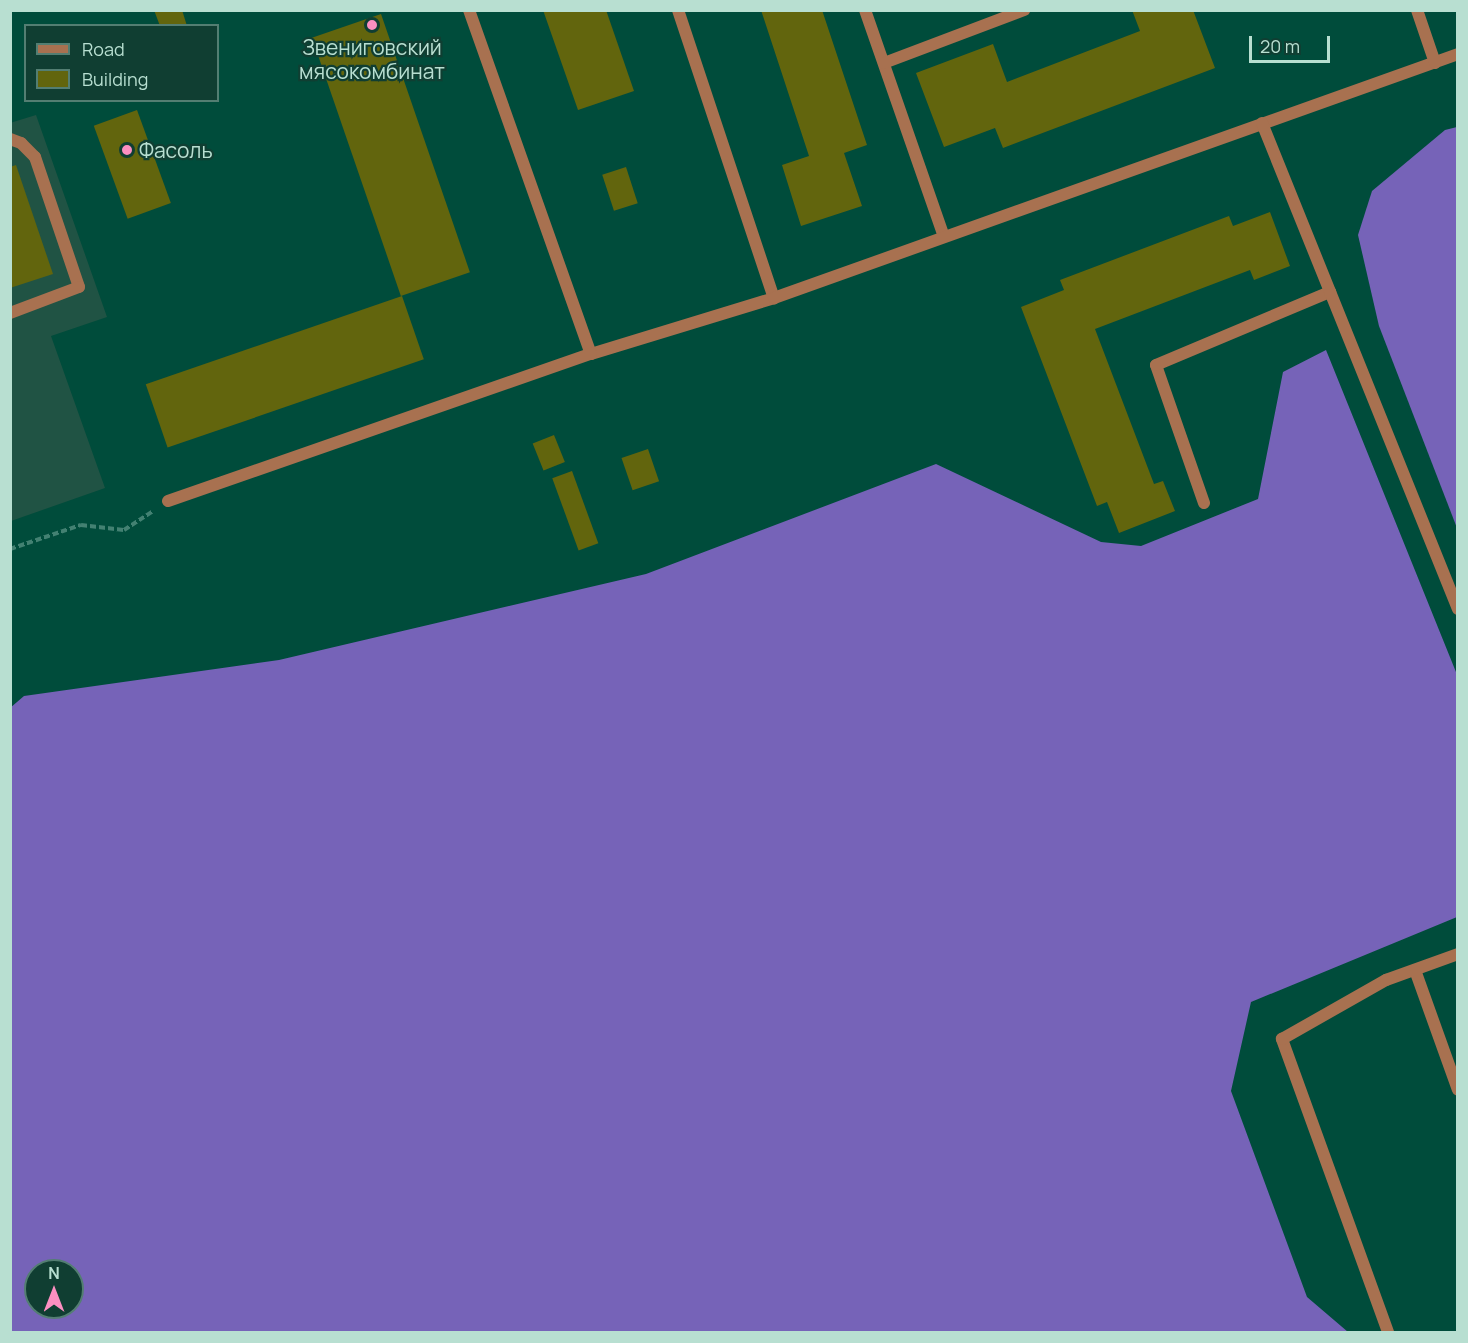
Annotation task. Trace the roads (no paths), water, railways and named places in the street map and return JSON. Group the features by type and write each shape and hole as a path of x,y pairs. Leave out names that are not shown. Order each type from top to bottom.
{"street":[{"path":"470,10 591,354"},
{"path":"678,10 774,298"},
{"path":"865,10 944,237"},
{"path":"884,63 1024,10"},
{"path":"1417,10 1435,63"},
{"path":"168,501 591,354 774,298 1458,54"},
{"path":"1262,123 1458,609"},
{"path":"10,139 21,143 35,157 79,287 10,313"},
{"path":"1204,503 1156,365 1330,292"},
{"path":"1388,1332 1282,1040 1386,980 1458,954"},
{"path":"1415,970 1458,1090"}],"place":[{"name":"Звениговский мясокомбинат","path":"372,25"},
{"name":"Фасоль","path":"127,150"}]}
